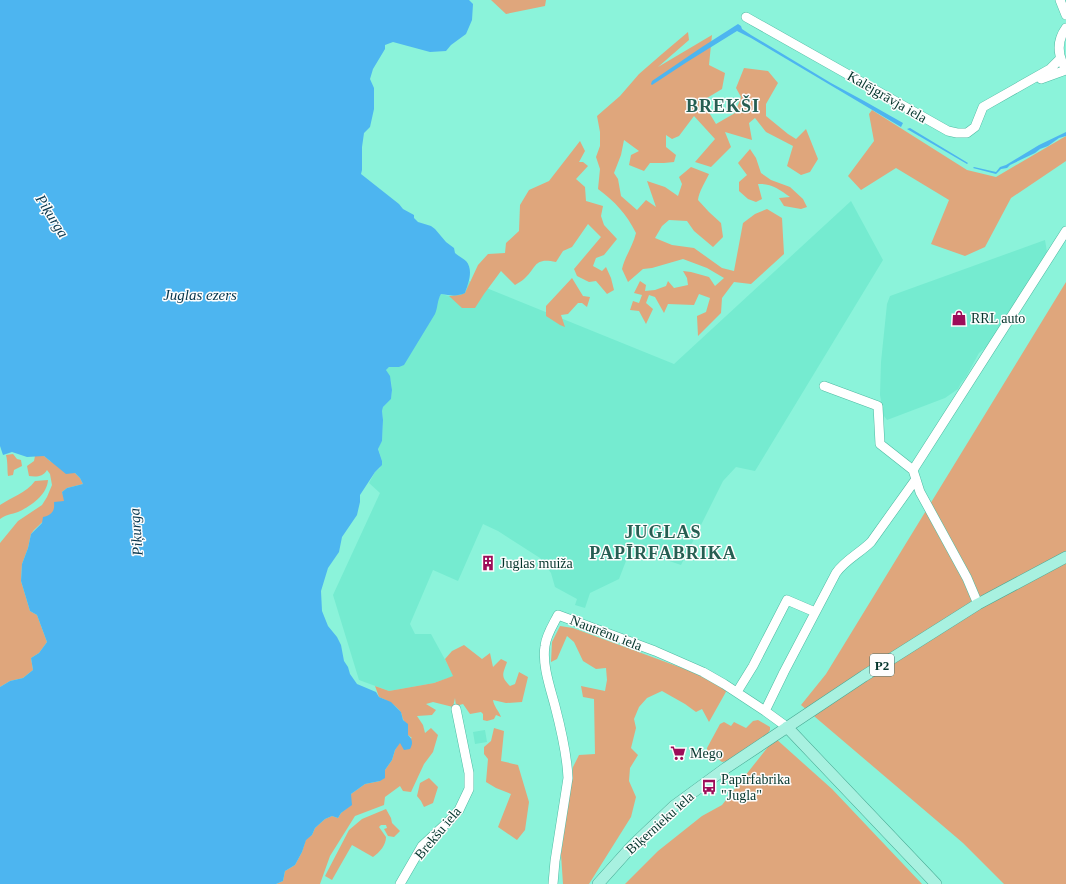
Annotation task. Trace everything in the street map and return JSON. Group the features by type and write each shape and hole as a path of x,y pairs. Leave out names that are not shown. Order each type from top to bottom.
{"main road":[{"name":"P2","path":"787,728 864,676 978,604 1066,557"},
{"name":"Biķernieku iela","path":"598,884 633,845 674,806 726,768 787,728"},
{"path":"787,728 936,884"}],"street":[{"path":"1060,0 1066,14"},
{"name":"Kalējgrāvja iela","path":"746,17 948,131 957,133 967,133 975,127 983,107 1054,66 1060,59"},
{"path":"1066,28 1061,35 1059,44 1060,59 1066,69"},
{"name":"Kalējgrāvja iela","path":"1019,87 1066,69"},
{"path":"765,711 836,573 842,564 863,550 871,542 915,475 1066,231"},
{"path":"824,386 878,406 880,444 915,475 920,492 967,578 978,604"},
{"path":"737,692 753,666 787,600 815,612"},
{"name":"Nautrēnu iela","path":"554,884 555,861 567,787 568,765 558,716 547,675 544,652 547,636 558,616 655,651 693,668 737,692 787,728"},
{"name":"Brekšu iela","path":"400,884 422,846 459,810 469,789 469,773 456,709"}],"shaded area":[{"path":"491,0 546,0 545,6 506,14"},
{"path":"688,32 689,40 658,67 712,35 709,65 725,73 722,89 702,101 716,124 735,113 741,97 736,88 744,68 768,71 778,83 766,104 766,116 796,139 806,129 818,159 810,172 801,175 787,166 793,146 766,132 755,118 749,123 752,140 725,132 731,147 711,167 695,162 715,139 694,116 679,136 672,139 666,135 666,147 676,155 674,162 650,163 644,171 629,165 631,155 639,151 624,140 621,155 614,173 618,179 621,196 637,210 646,200 656,207 647,181 665,187 678,196 682,184 679,177 691,167 709,174 698,200 721,223 723,237 713,247 694,231 687,221 669,220 662,226 655,238 672,245 694,248 722,268 734,271 743,223 755,214 767,209 782,218 784,254 751,284 734,282 722,298 721,313 698,336 697,316 706,312 710,298 699,294 694,305 668,304 664,313 655,297 649,295 646,303 653,309 646,324 639,311 630,310 633,301 639,303 642,295 634,293 640,281 646,285 645,291 655,290 666,286 668,281 674,288 688,285 687,278 683,271 709,277 715,286 724,278 707,268 683,259 652,268 643,269 628,282 622,269 636,233 620,208 598,189 600,169 596,157 600,146 600,132 597,116 620,96 639,74"},
{"path":"872,110 967,170 996,177 1066,136 1066,161 1011,198 985,247 965,256 931,244 949,200 896,168 861,190 848,176 874,141 869,114"},
{"path":"580,141 585,151 579,162 583,162 588,166 576,179 585,187 586,201 603,206 601,216 604,225 617,239 604,255 596,258 593,266 602,271 606,267 614,290 607,294 596,281 589,282 577,276 574,269 601,237 588,224 572,247 563,251 556,262 539,262 524,279 515,285 501,271 475,308 462,308 449,296 465,293 478,265 488,254 505,253 506,243 519,231 520,205 529,190 549,181"},
{"path":"750,149 756,158 761,173 771,180 790,187 803,199 807,207 801,209 784,206 779,198 790,197 767,184 758,184 762,199 756,202 748,199 739,191 739,182 747,175 738,163"},
{"path":"851,201 883,260 755,471 736,467 723,481 681,565 631,548 619,579 590,593 585,608 575,605 577,599 555,587 551,573 540,558 498,531 483,524 458,581 433,570 410,624 415,634 431,634 454,676 434,683 389,691 359,680 333,595 380,493 369,483 375,472 380,468 382,461 378,448 382,441 382,411 383,407 391,399 392,390 391,381 386,370 389,367 399,367 441,294 449,296 465,293 469,281 674,364"},
{"path":"1045,240 1047,252 989,345 979,353 958,389 945,398 887,420 884,416 880,395 881,362 887,304 890,296"},
{"path":"572,278 583,296 590,297 587,307 582,303 578,303 568,314 561,315 565,327 546,316 546,306"},
{"path":"1066,282 1066,884 1004,884 963,843 801,705 826,674"},
{"path":"13,454 17,459 21,460 22,466 14,470 13,475 8,476 6,455"},
{"path":"35,456 44,456 50,461 75,473 83,484 67,488 62,492 65,501 55,508 53,512 31,534 22,564 21,581 30,611 37,615 47,642 39,653 31,658 33,670 23,678 10,681 0,687 0,543 18,521 42,505 52,485 50,474 47,470 39,476 29,476 27,466 34,461"},
{"path":"48,480 45,490 38,499 28,507 0,519 0,505 23,492 35,481"},
{"path":"560,626 573,628 693,672 727,690 709,722 702,709 696,712 662,691 647,698 639,707 634,719 636,728 631,748 638,755 630,768 629,781 636,797 631,817 589,884 563,884 561,854 573,767 579,755 595,754 594,699 583,697 581,686 605,691 607,680 606,668 596,669 583,661 574,642 567,636 557,659 551,662 552,642"},
{"path":"464,645 482,659 490,653 493,667 501,659 507,662 503,675 510,686 515,684 519,672 528,677 522,702 506,703 493,700 494,705 501,717 496,715 494,719 487,721 483,720 483,714 481,712 470,714 463,704 456,706 455,698 453,707 433,702 426,704 436,710 432,715 417,716 423,725 425,733 431,728 438,735 433,752 424,764 411,792 403,791 400,786 385,797 384,805 355,816 330,856 320,884 276,884 283,881 285,871 295,865 302,852 306,839 312,835 315,828 325,819 332,816 338,818 341,813 351,805 351,794 365,784 380,781 400,742 412,738 408,735 408,725 403,719 400,711 390,702 379,697 375,686 389,691 434,683 453,676 445,659 452,651"},
{"path":"758,720 770,727 767,735 727,761 722,762 707,751 707,748 720,724 724,722 731,726 734,722 746,728 753,721"},
{"path":"494,728 504,731 501,761 518,765 529,802 525,830 517,840 498,827 511,794 486,782 488,759 484,754 484,747 491,741"},
{"path":"485,730 487,742 475,744 473,732"},
{"path":"775,738 832,789 922,884 625,884 658,851 702,816 722,805"},
{"path":"429,778 438,787 433,803 424,807 417,796 420,783"},
{"path":"386,809 392,823 400,831 394,837 388,836 384,829 387,828 386,825 381,825 379,827 386,837 386,840 384,846 378,853 373,857 352,845 332,880 325,876 349,830 362,819"}],"water":[{"name":"Juglas ezers","path":"0,0 469,0 473,4 472,20 466,34 451,45 446,51 430,52 393,42 385,45 385,49 373,69 370,79 374,88 374,109 370,127 364,133 361,174 399,204 403,209 414,215 414,218 418,222 431,226 435,229 446,242 454,248 455,253 466,261 470,269 470,277 465,293 456,295 441,294 435,314 404,365 399,367 389,367 386,370 390,376 392,390 391,399 383,407 382,411 382,441 378,449 382,465 375,472 360,495 357,515 342,537 339,552 328,568 321,591 322,611 328,626 337,637 341,645 344,661 350,674 357,684 376,692 379,697 391,702 401,712 403,720 408,724 408,735 412,740 412,745 410,749 404,750 400,743 395,750 392,760 385,770 385,778 380,781 365,784 351,794 352,805 341,813 338,818 332,816 325,819 315,828 312,835 306,840 295,865 285,871 283,881 276,884 0,884 0,687 10,681 23,678 33,670 31,658 39,653 47,642 37,615 30,611 21,581 22,564 31,534 42,523 43,517 52,512 54,502 64,501 62,492 67,488 83,484 75,473 66,474 44,456 27,457 12,452 3,455 0,446"},
{"path":"738,24 742,29 751,35 831,83 903,123 901,127 737,31 652,85 651,84 652,81"},
{"path":"910,128 968,163 967,164 907,129"},
{"path":"1066,132 1066,136 1059,138 1048,146 1010,165 1007,168 1001,169 996,174 973,168 996,172 1000,167"}],"place":[{"name":"RRL auto","path":"959,318"},
{"name":"Juglas muiža","path":"488,563"},
{"name":"Mego","path":"678,753"},
{"name":"Papīrfabrika \"Jugla\"","path":"709,787"}],"district":[{"name":"BREKŠI","path":"723,106"},
{"name":"JUGLAS PAPĪRFABRIKA","path":"663,542"}],"water label":[{"name":"Piķurga","path":"52,216"},
{"name":"Piķurga","path":"136,532"}]}
